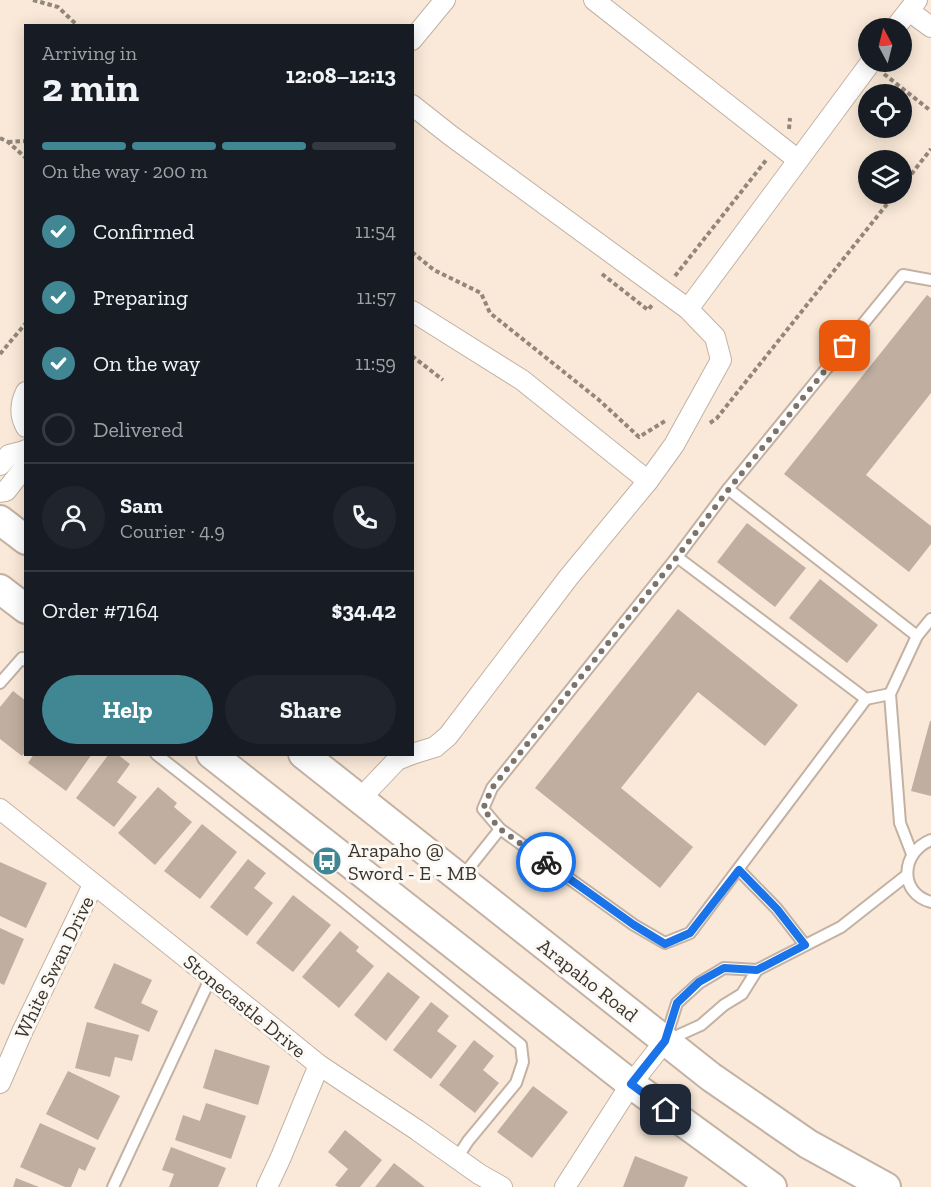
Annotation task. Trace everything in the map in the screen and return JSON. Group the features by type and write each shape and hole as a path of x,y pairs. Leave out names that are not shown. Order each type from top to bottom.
{"main road":[{"path":"0,520 24,538"},
{"path":"0,588 24,607"},
{"path":"214,756 631,1084 772,1187"},
{"name":"Arapaho Road","path":"306,756 711,1077 801,1138 886,1187"}],"street":[{"path":"414,38 445,0"},
{"path":"594,0 615,6 798,160"},
{"path":"903,18 913,5 931,27"},
{"path":"688,309 863,72"},
{"path":"414,107 688,309 714,337 721,360 674,445 648,481 568,578 448,736 435,747 414,753"},
{"path":"414,312 522,380 648,481"},
{"path":"24,398 21,406 24,424"},
{"path":"0,465 9,456 24,450"},
{"path":"0,492 6,491 23,469 24,460"},
{"path":"360,799 397,760 406,756"},
{"name":"Stonecastle Drive","path":"0,809 319,1065 479,1174 502,1187"},
{"name":"White Swan Drive","path":"0,1083 93,885"},
{"path":"565,1187 631,1084 665,1041"},
{"path":"267,1187 319,1065"}],"lane":[{"path":"890,694 866,699 690,933 665,944 634,925 500,829 483,809 492,788 729,489 903,275 931,280"},
{"path":"729,489 917,636"},
{"path":"677,557 866,699"},
{"path":"912,854 900,823 890,694 917,636 931,619"},
{"path":"0,683 22,658 24,660"},
{"path":"159,756 339,897 520,1046 523,1062 516,1083 468,1141 457,1158"},
{"path":"461,879 500,829"},
{"path":"931,840 919,846 912,854 907,875 910,886 917,895 931,902"},
{"path":"739,870 777,909 805,945"},
{"path":"665,1041 701,1025 724,1005 742,994 757,970 841,927 907,875"},
{"path":"665,1041 677,1003 699,982 724,968 757,970"},
{"path":"113,1187 211,977"}],"path":[{"path":"33,0 58,7 76,24"},
{"path":"882,72 931,111"},
{"path":"594,267 648,310 790,128 790,118"},
{"path":"0,138 24,156"},
{"path":"8,142 24,141"},
{"path":"912,173 931,149"},
{"path":"414,254 434,270 481,293 490,313 599,400 639,436 668,419 700,429 717,418 888,204"},
{"path":"0,354 24,325"},
{"path":"414,358 443,380"}],"building":[{"path":"927,295 931,298 931,393 866,475 931,526 931,544 909,572 784,474"},
{"path":"747,523 806,568 775,607 717,562"},
{"path":"820,579 878,625 847,663 789,618"},
{"path":"678,609 798,705 765,746 698,692 621,788 693,847 660,888 535,788"},
{"path":"13,691 24,699 24,754 22,756 0,739 0,707"},
{"path":"931,721 931,796 911,791"},
{"path":"33,756 91,756 66,791 28,763"},
{"path":"108,756 120,756 130,764 117,782 137,797 114,827 76,798"},
{"path":"158,787 177,803 174,807 192,822 155,865 118,833"},
{"path":"202,824 237,852 200,899 164,871"},
{"path":"248,859 266,873 254,888 273,903 247,936 210,907"},
{"path":"0,862 47,883 26,928 0,916"},
{"path":"293,895 331,925 293,972 256,943"},
{"path":"0,928 24,939 4,985 0,983"},
{"path":"340,931 359,947 356,951 374,966 339,1008 302,977"},
{"path":"114,963 152,980 141,1003 158,1011 149,1032 94,1008"},
{"path":"388,972 420,997 386,1041 354,1015"},
{"path":"431,1002 449,1016 437,1031 457,1046 431,1079 393,1050"},
{"path":"87,1022 139,1035 132,1061 115,1057 110,1077 75,1068"},
{"path":"474,1040 494,1056 483,1070 499,1083 475,1113 439,1085"},
{"path":"215,1049 270,1066 258,1105 203,1088"},
{"path":"68,1071 120,1096 98,1140 46,1114"},
{"path":"533,1086 568,1112 532,1158 497,1132"},
{"path":"206,1103 246,1116 231,1159 175,1140 183,1115 200,1121"},
{"path":"40,1123 96,1148 85,1171 79,1168 71,1187 65,1187 20,1167"},
{"path":"345,1130 382,1160 360,1187 335,1185 348,1169 328,1152"},
{"path":"171,1147 226,1168 218,1187 169,1187 174,1174 162,1170"},
{"path":"635,1156 688,1177 684,1187 623,1187"},
{"path":"394,1163 425,1187 375,1187"},
{"path":"16,1178 39,1187 13,1187"}],"way so far":[{"path":"546,862 500,829 483,809 492,788 845,346"}],"place":[{"name":"Arapaho @ Sword - E - MB","path":"327,861"}],"route":[{"path":"546,862 634,925 665,944 690,933 739,870 777,909 805,945 757,970 724,968 699,982 677,1003 665,1041 631,1084 666,1110"}]}
